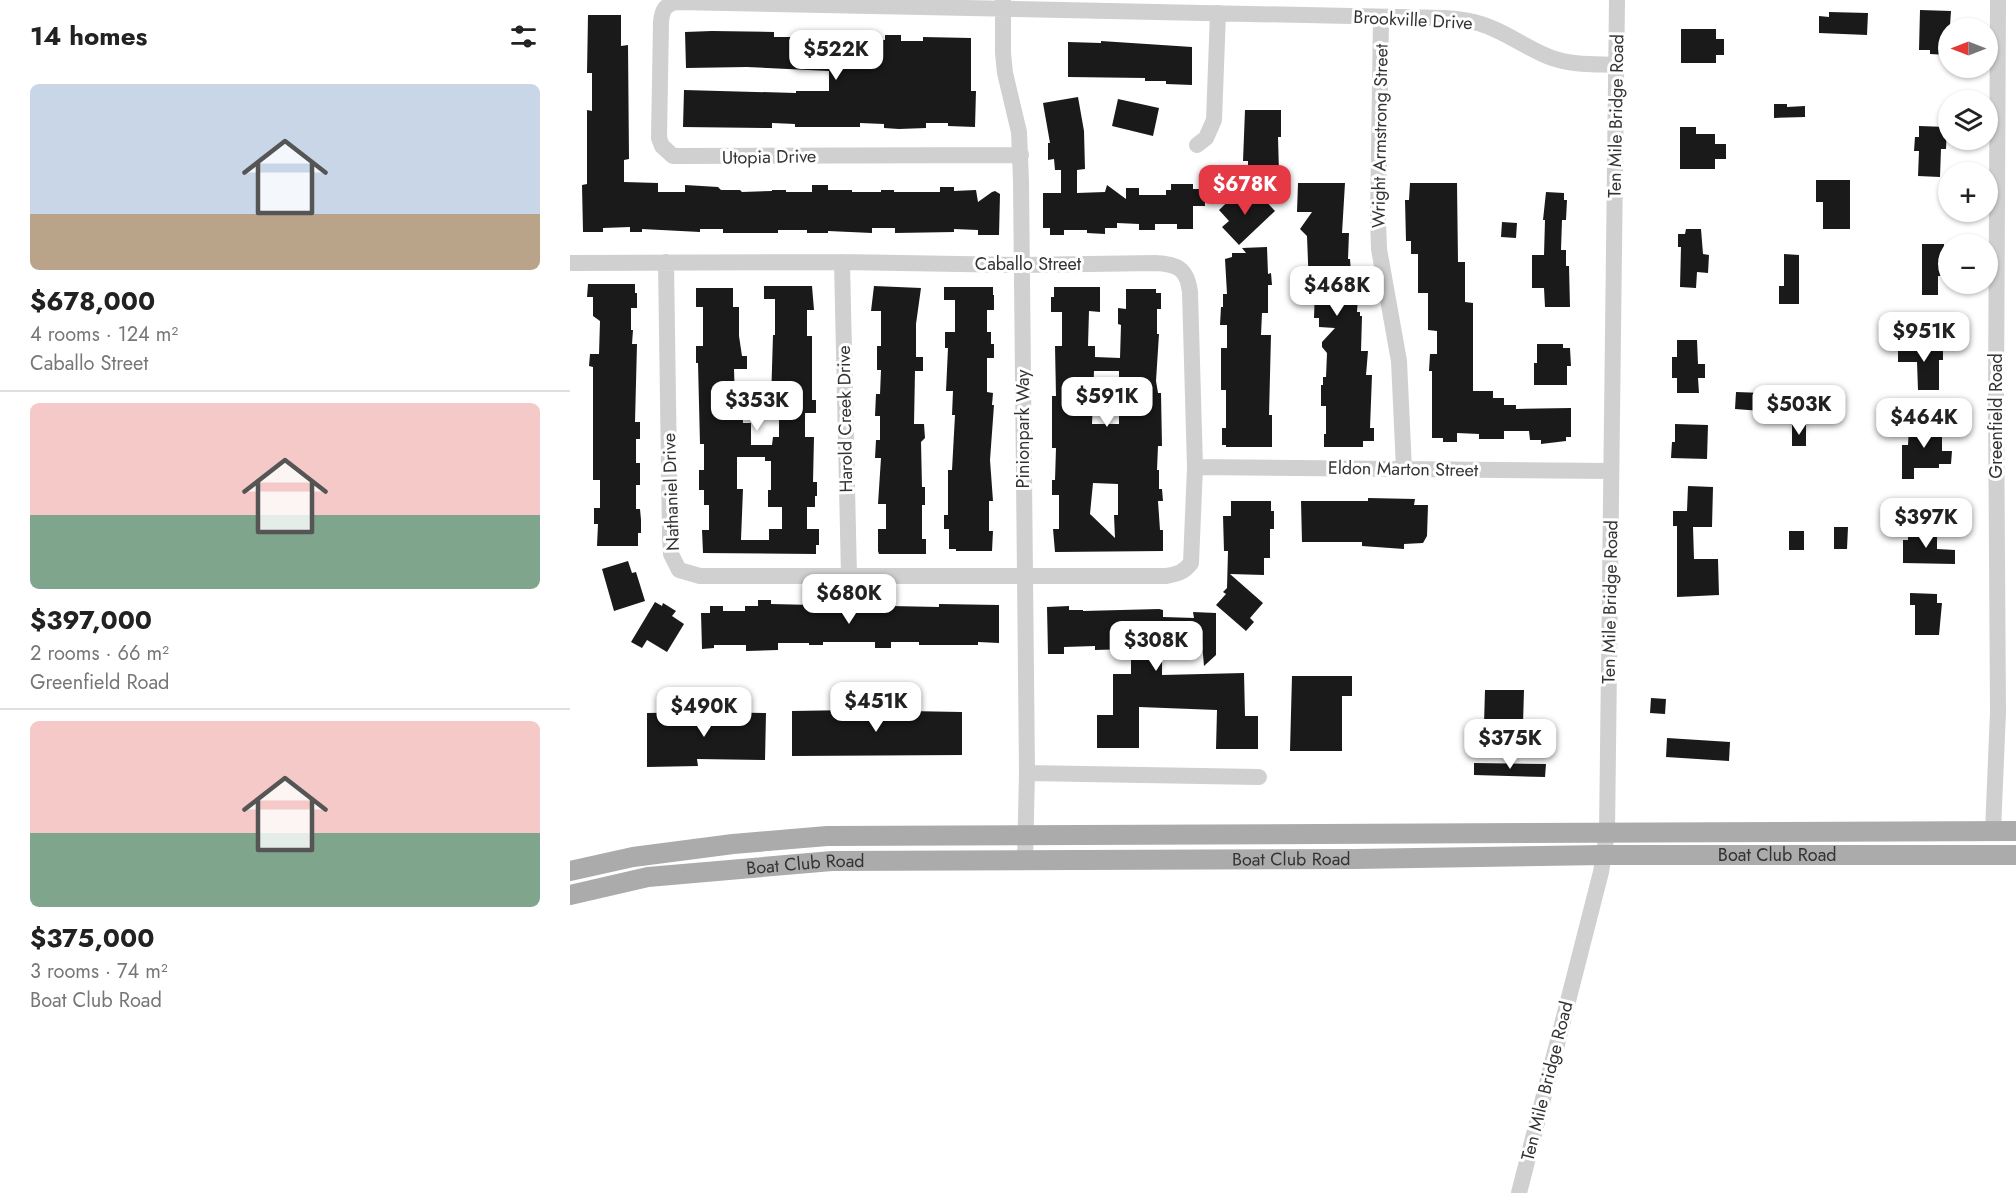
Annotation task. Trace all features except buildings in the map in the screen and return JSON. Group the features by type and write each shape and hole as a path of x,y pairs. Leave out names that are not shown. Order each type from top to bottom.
{"main road":[{"name":"Boat Club Road","path":"570,871 633,857 827,836 2016,831"},
{"name":"Boat Club Road","path":"570,895 648,877 832,861 1354,859 1604,855 2016,855"}],"street":[{"name":"Ten Mile Bridge Road","path":"1519,1193 1604,855 1606,833 1617,0"},
{"name":"Greenfield Road","path":"1993,831 1998,712 1996,377 1998,0"},
{"name":"Brookville Drive","path":"664,8 669,3 676,2 1003,4 1467,20 1484,24 1532,50 1555,59 1616,65"},
{"name":"Pinionpark Way","path":"1003,4 1002,53 1019,132 1020,155 1027,773 1025,860"},
{"name":"Utopia Drive","path":"664,8 661,22 659,138 662,146 673,156 1020,155"},
{"path":"1197,145 1206,138 1214,120 1218,13"},
{"name":"Wright Armstrong Street","path":"1381,17 1379,249 1399,362 1404,469"},
{"name":"Caballo Street","path":"570,262 842,262 1022,265 1155,263 1168,264 1182,270 1189,280 1190,292 1195,467 1193,549 1191,562 1186,569"},
{"name":"Nathaniel Drive","path":"666,262 670,536 671,554 679,570 700,576 1166,576 1179,574 1186,569"},
{"name":"Harold Creek Drive","path":"842,262 849,576"},
{"name":"Eldon Marton Street","path":"1195,467 1611,471"},
{"path":"1027,773 1259,777"}]}
